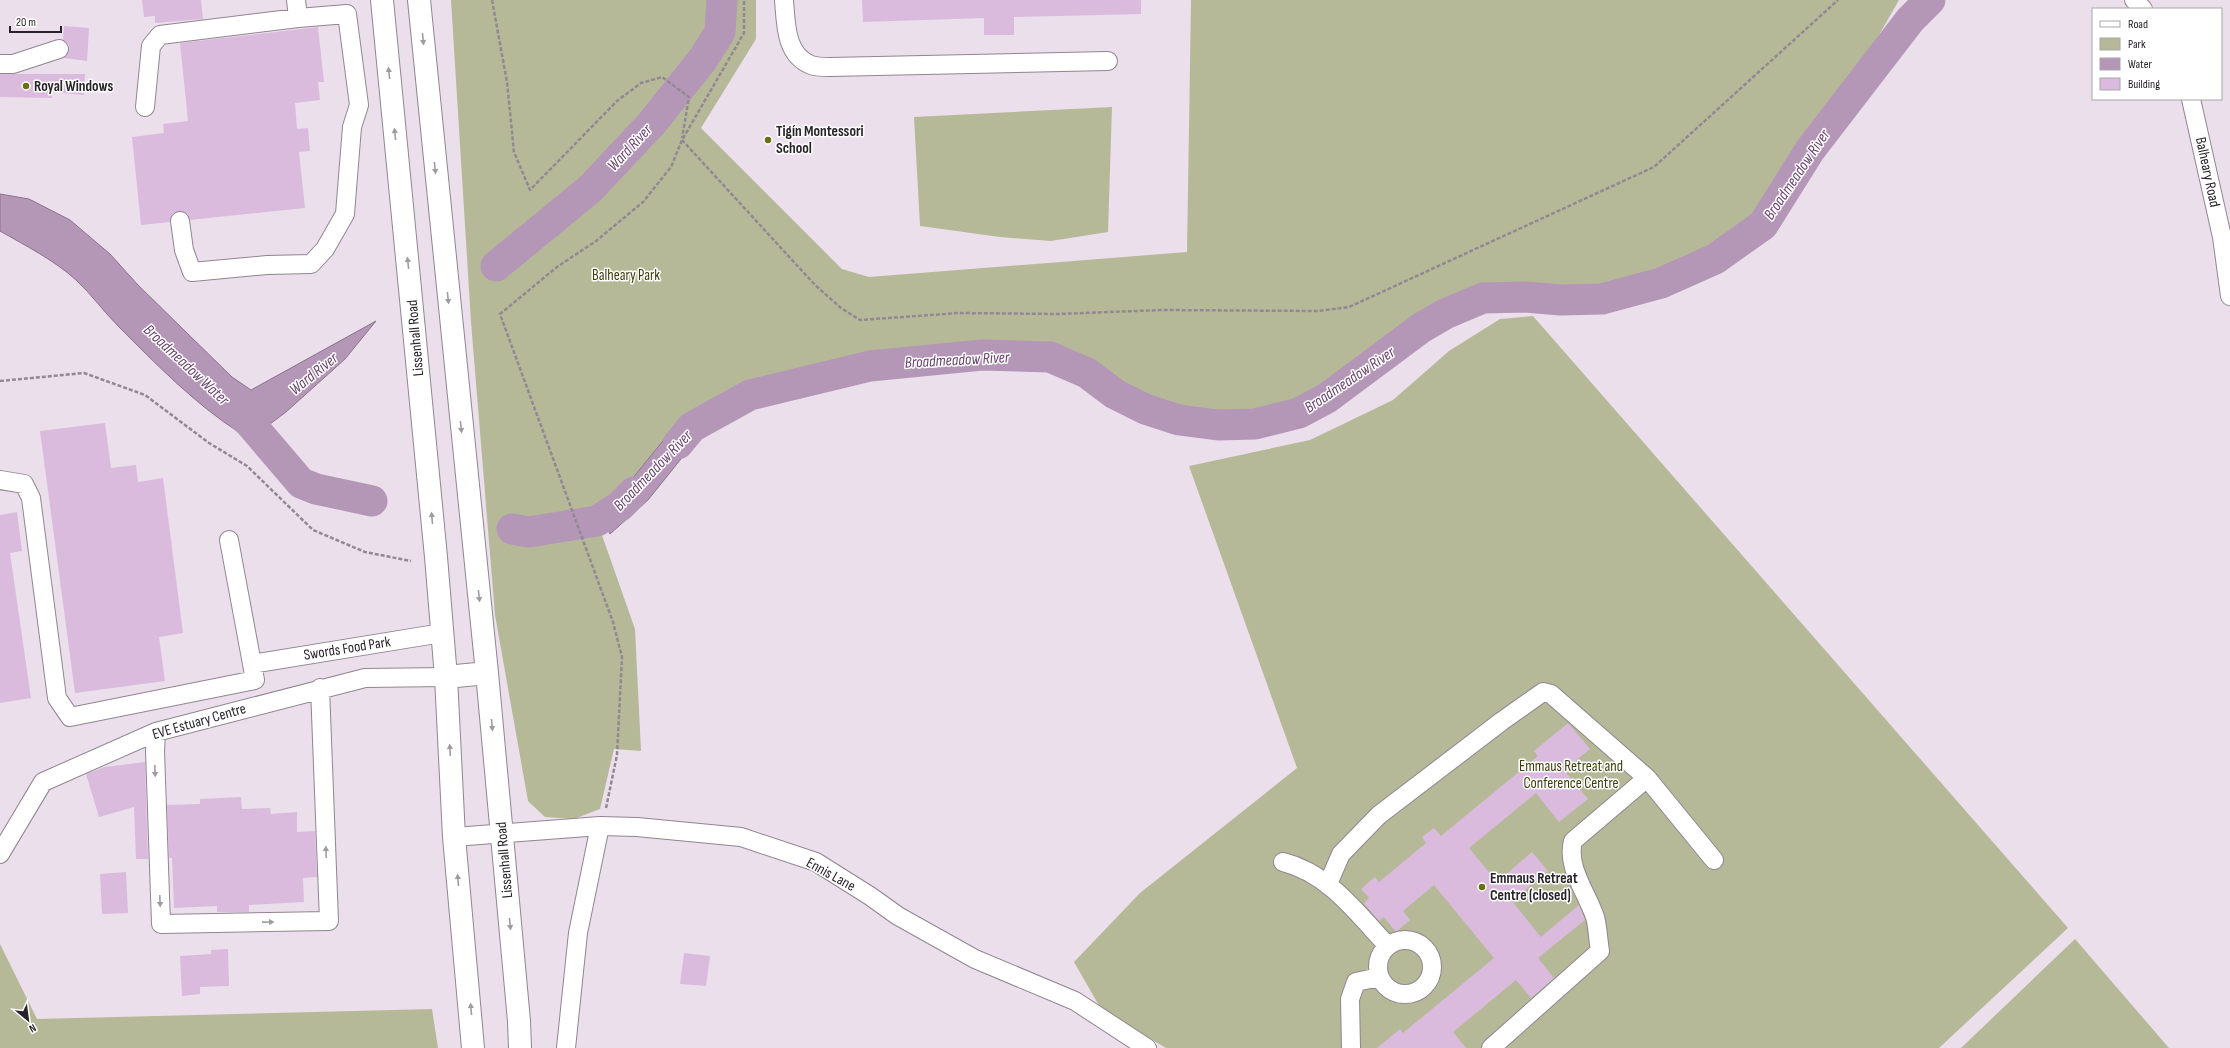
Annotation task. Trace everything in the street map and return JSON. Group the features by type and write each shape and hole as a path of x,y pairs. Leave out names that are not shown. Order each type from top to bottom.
{"main road":[{"name":"Lissenhall Road","path":"382,0 446,677 454,837 472,1048"},
{"name":"Lissenhall Road","path":"420,0 487,673 519,1021 520,1048"},
{"path":"446,677 487,673"}],"street":[{"path":"296,0 298,18"},
{"path":"784,0 787,35 796,55 811,65 830,67 1108,61"},
{"path":"2134,0 2142,8"},
{"path":"145,107 151,46 160,35 298,18 347,14 359,105 352,127 345,214 325,250 311,264 267,265 192,272 184,250 180,221"},
{"path":"0,64 13,64 59,49"},
{"name":"Balheary Road","path":"2191,100 2226,237 2230,296"},
{"path":"0,480 24,484 31,498 57,698 70,717 255,680 229,540"},
{"name":"Swords Food Park","path":"252,664 442,633"},
{"name":"EVE Estuary Centre","path":"0,854 43,782 156,732 320,688 365,678 446,677"},
{"path":"156,732 155,751 161,924 329,920 320,688"},
{"path":"1328,884 1341,854 1379,815 1502,721 1543,692 1551,694 1647,778 1714,860"},
{"path":"1491,1048 1600,951 1595,918 1575,871 1570,851 1573,841 1647,778"},
{"path":"566,1048 578,933 600,826"},
{"name":"Ennis Lane","path":"454,837 501,835 600,826 637,827 741,837 816,862 904,920 975,959 1075,1001 1147,1048"},
{"path":"1283,862 1301,867 1328,884 1387,945"},
{"path":"1403,939 1420,943 1430,957 1432,974 1422,988 1406,994 1390,990 1379,977 1378,960 1387,945 1403,939"},
{"path":"1351,1048 1350,999 1356,982 1379,977"}],"path":[{"path":"492,0 507,82 514,152 530,190 617,101 641,83 662,76 689,97 682,140"},
{"path":"600,826 616,755 622,657 613,622 500,314 557,267 596,241 643,202 671,167 682,140 744,33 744,0"},
{"path":"682,140 816,286 841,308 860,320 958,313 1058,314 1242,310 1318,312 1350,306 1654,167 1838,0"},
{"path":"0,381 84,373 145,395 209,443 247,466 313,530 365,552 411,561"}],"green space":[{"name":"Balheary Park","path":"451,0 756,0 756,39 701,128 842,269 869,277 1187,252 1191,0 1899,0 1859,70 1748,224 1724,242 1666,272 1628,285 1563,294 1514,288 1482,293 1436,310 1375,351 1309,403 1228,416 1201,416 1130,389 1089,363 1055,350 993,344 918,351 857,361 765,383 723,397 671,431 597,521 635,629 641,751 614,749 600,809 574,819 545,817 528,801 495,615 471,322"},
{"path":"1112,107 1108,232 1051,241 1000,237 920,226 914,117"},
{"name":"Emmaus Retreat and Conference Centre","path":"1533,316 2068,928 1939,1048 1166,1048 1101,1009 1074,962 1140,893 1297,768 1189,466 1310,440 1393,400 1449,351 1500,319"},
{"path":"2075,939 2169,1048 1961,1048"},
{"path":"0,944 37,1019 432,1009 438,1048 0,1048"}],"water":[{"path":"0,194 29,199 70,220 110,254 138,285 232,377 251,390 376,321 345,359 286,412 270,424 240,433 207,410 148,356 76,280 40,254 0,231"},
{"path":"706,409 713,426 697,439 648,500 610,534 601,517 671,431"}],"building":[{"path":"142,0 201,0 203,19 155,23 155,16 144,17"},
{"path":"862,0 1141,0 1141,14 1014,17 1014,35 984,35 984,18 863,22"},
{"path":"64,26 89,28 87,61 64,58 69,51 69,45 63,39"},
{"path":"318,27 324,82 318,82 320,100 295,103 297,129 308,128 310,151 299,152 305,208 190,220 188,214 179,211 173,213 170,222 141,225 132,137 164,133 163,124 188,121 180,43"},
{"name":"Royal Windows","path":"0,74 85,74 84,95 52,92 52,98 0,97"},
{"path":"105,423 111,468 136,465 138,482 163,478 183,633 159,637 165,681 75,693 40,431"},
{"path":"17,512 22,551 10,553 31,698 0,703 0,515"},
{"name":"Emmaus Retreat Centre (closed)","path":"1568,723 1590,749 1564,770 1588,799 1559,822 1536,793 1469,848 1497,882 1532,852 1548,871 1512,901 1541,937 1579,905 1585,920 1538,958 1554,978 1531,998 1516,980 1453,1032 1466,1048 1377,1048 1400,1029 1403,1033 1494,958 1434,885 1403,911 1410,920 1396,932 1384,917 1379,921 1364,903 1369,898 1361,889 1375,877 1379,882 1426,843 1422,837 1434,828 1441,836 1538,756 1534,751"},
{"path":"145,762 148,859 136,859 134,807 99,817 86,774 105,767"},
{"path":"241,797 242,809 270,808 271,814 297,812 297,832 315,831 317,877 303,878 304,902 249,905 249,912 217,912 217,906 174,908 172,858 169,858 167,805 200,804 200,799"},
{"path":"126,872 128,913 102,914 100,874"},
{"path":"228,949 229,986 200,987 200,994 182,996 180,956 211,954 211,950"},
{"path":"684,953 710,956 706,986 680,984"}],"waterway":[{"name":"Ward River","path":"496,266 590,189 652,123 703,59 720,32 722,0"},
{"name":"Broadmeadow River","path":"678,444 692,427 750,395 870,366 982,355 1050,357 1087,373 1115,394 1145,409 1179,420 1218,425 1255,424 1299,413 1327,398 1421,328 1445,314 1483,298 1525,297 1561,300 1602,299 1661,283 1715,259 1763,225 1810,150 1910,20 1930,0"},
{"name":"Broadmeadow Water","path":"225,399 249,422 301,483 316,489 372,501"},
{"name":"Broadmeadow Water","path":"512,529 529,532 597,521 620,506 634,492"}],"place":[{"name":"Royal Windows","path":"26,86"},
{"name":"Tigín Montessori School","path":"768,140"},
{"name":"Emmaus Retreat Centre (closed)","path":"1482,887"}]}
